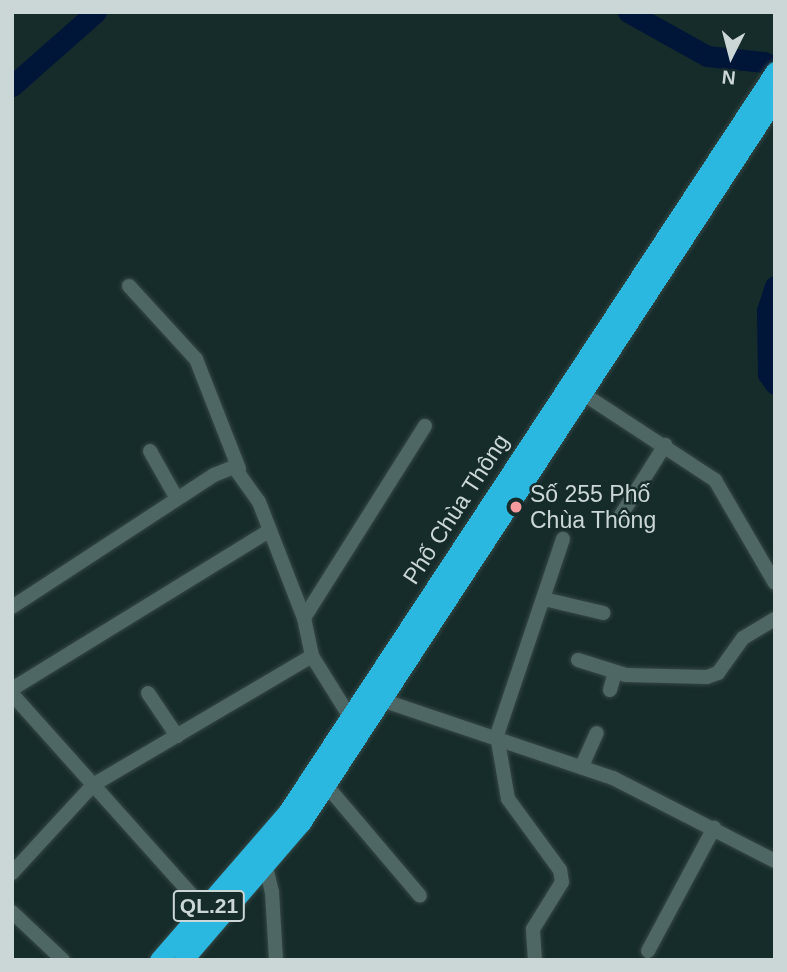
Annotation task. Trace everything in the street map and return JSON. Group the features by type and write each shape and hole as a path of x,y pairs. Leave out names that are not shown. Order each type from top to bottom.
{"highway":[{"name":"Phố Chùa Thông","path":"159,960 205,911 262,857 327,785 582,393 775,71"},
{"name":"Phố Chùa Thông","path":"183,960 262,857 288,811 350,717 711,181 775,99"}],"street":[{"path":"129,286 196,359 239,469 270,530 304,618 312,656 350,717"},
{"path":"582,393 715,480 775,583"},
{"path":"304,618 425,426"},
{"path":"621,515 665,445"},
{"path":"150,451 177,499"},
{"path":"12,607 214,475 239,469"},
{"path":"205,911 12,691 270,530"},
{"path":"535,960 533,929 562,882 559,870 509,799 497,735 563,539"},
{"path":"544,599 603,613"},
{"path":"578,660 615,672 685,679 713,676 743,638 775,619"},
{"path":"15,864 93,785 312,656"},
{"path":"610,690 615,672"},
{"path":"148,693 177,736"},
{"path":"382,700 497,735 582,766 714,828 775,861"},
{"path":"582,766 597,733"},
{"path":"327,785 419,896"},
{"path":"648,951 714,828"},
{"path":"262,857 276,960"},
{"path":"12,912 63,960"}],"waterway":[{"path":"12,86 96,12"},
{"path":"628,12 707,56 764,62 775,68"},
{"path":"775,286 767,311 768,374 775,384"}],"place":[{"name":"Số 255 Phố Chùa Thông","path":"516,507"}]}
